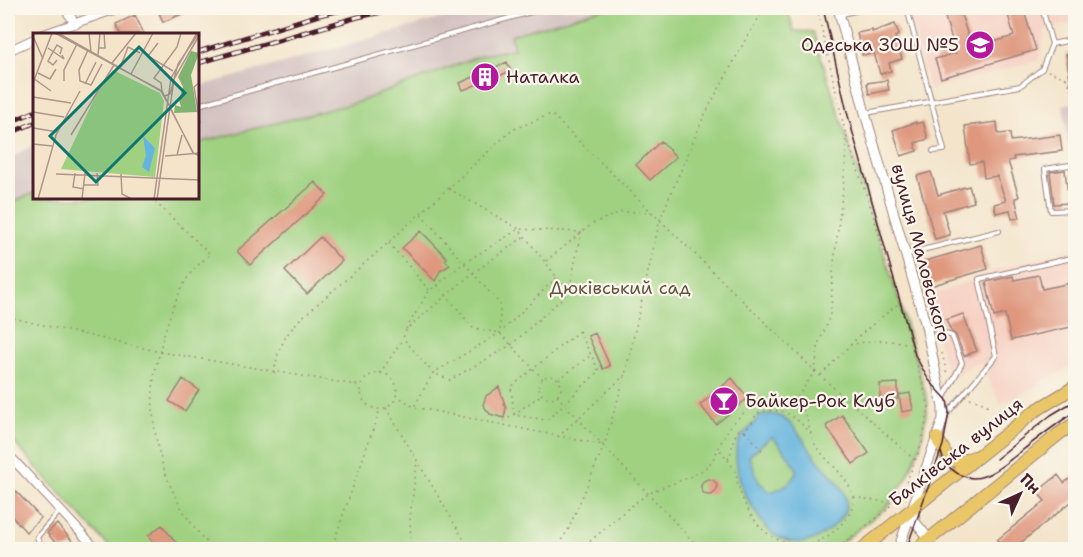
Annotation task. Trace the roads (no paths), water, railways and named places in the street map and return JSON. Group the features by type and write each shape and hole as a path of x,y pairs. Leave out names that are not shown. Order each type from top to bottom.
{"main road":[{"name":"Балківська вулиця","path":"861,549 1035,411 1076,386"},
{"path":"916,549 1060,433 1076,423"},
{"path":"937,438 948,458 960,462 981,455"}],"street":[{"path":"64,8 76,24"},
{"path":"47,33 120,8"},
{"name":"вулиця Маловського","path":"839,11 865,113 926,326 942,399 943,419 898,549"},
{"path":"8,51 33,39"},
{"path":"8,454 97,549"},
{"path":"914,507 915,522 929,539"}],"lane":[{"path":"200,104 545,8"},
{"path":"839,11 867,8"},
{"path":"907,8 944,150 933,151"},
{"path":"865,113 1020,86 1042,69 1052,44 1042,8"},
{"path":"1052,44 1076,39"},
{"path":"1076,164 1045,168 1051,211 1076,210"},
{"path":"905,255 999,231"},
{"path":"943,419 996,356 979,279 1076,257"},
{"path":"926,326 952,336 962,363 942,399"},
{"path":"42,549 37,537 60,511"}],"water":[{"path":"769,414 785,419 791,424 844,493 846,506 844,513 833,527 819,537 799,542 788,541 776,536 762,522 744,493 737,465 737,446 740,438 758,417","holes":["772,437 797,470 783,487 770,492 759,482 749,456"]}],"tram line":[{"path":"823,8 847,112 915,355 928,379 947,400 949,412 943,445 906,550"},
{"path":"996,459 1051,415 1076,400"},
{"path":"941,452 946,464 957,473 970,478 984,476 1002,466 1076,411"}],"railway":[{"path":"200,51 319,15 351,8"},
{"path":"200,62 358,17 401,8"},
{"path":"8,123 33,112"},
{"path":"8,134 33,123"}],"place":[{"name":"Одеська ЗОШ №5","path":"980,45"},
{"name":"Наталка","path":"485,77"},
{"name":"Байкер-Рок Клуб","path":"724,401"}],"park label":[{"name":"Дюківський сад","path":"620,288"}]}
